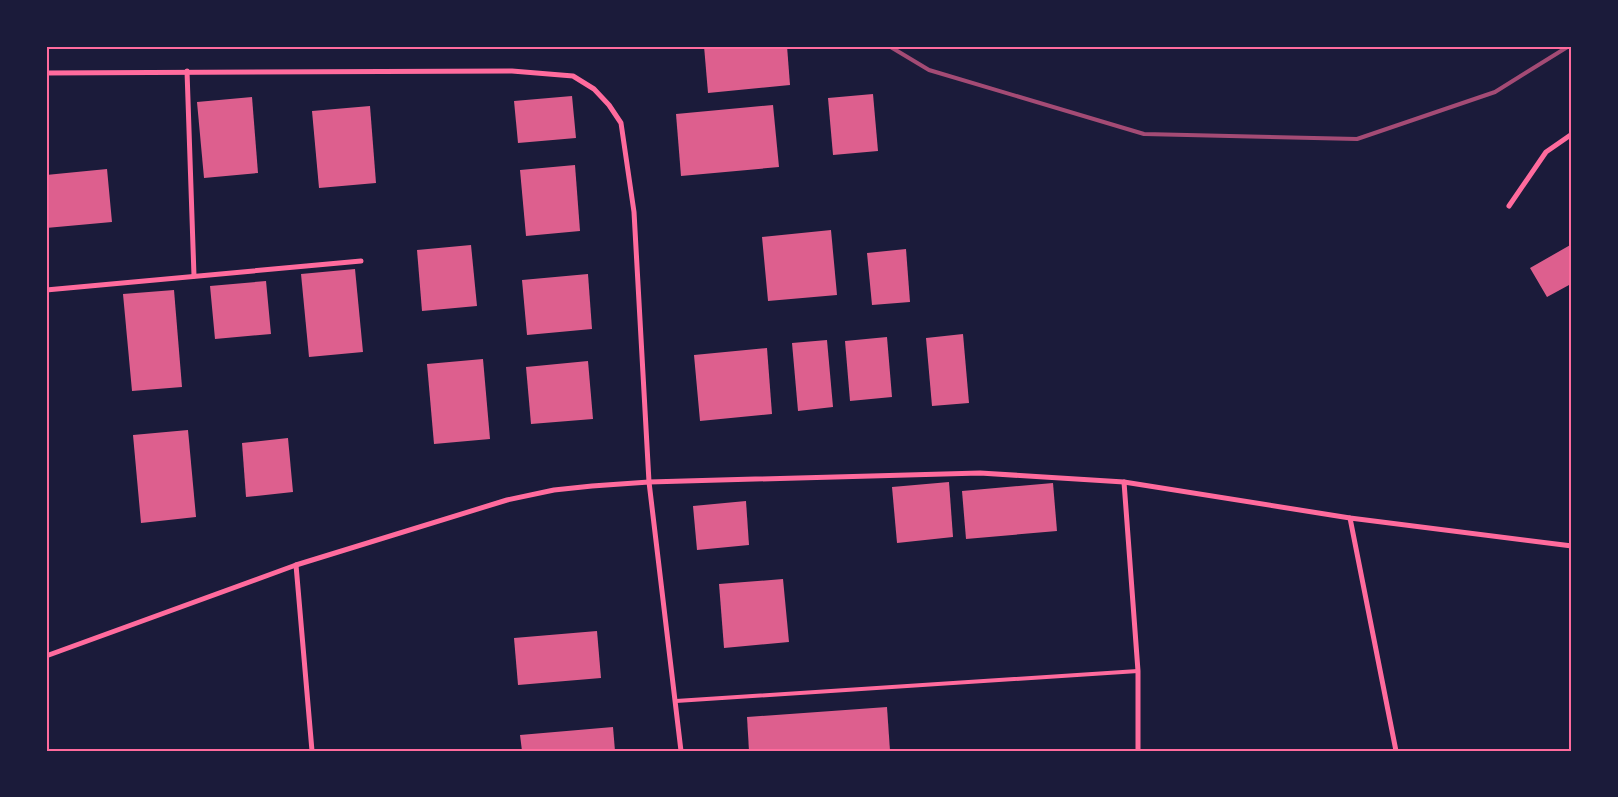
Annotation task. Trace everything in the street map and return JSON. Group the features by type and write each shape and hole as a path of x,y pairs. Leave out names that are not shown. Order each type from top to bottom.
{"street":[{"path":"187,71 194,276"},
{"path":"46,73 512,71 573,76 594,89 609,105 621,123 634,212 649,482 681,751"},
{"path":"1509,206 1546,152 1572,134"},
{"path":"46,290 361,261"},
{"path":"46,656 296,565 507,500 554,490 649,482 980,473 1124,482 1350,518 1572,546"},
{"path":"1124,482 1138,671 1138,751"},
{"path":"1350,518 1396,751"},
{"path":"296,565 312,751"}],"lane":[{"path":"676,701 1138,671"}],"building":[{"path":"704,46 787,46 790,85 708,93"},
{"path":"873,94 878,151 833,155 828,98"},
{"path":"572,96 576,138 518,143 514,101"},
{"path":"252,97 258,173 204,178 197,102"},
{"path":"773,105 779,167 681,176 676,114"},
{"path":"370,106 376,183 319,188 312,111"},
{"path":"575,165 580,231 526,236 520,170"},
{"path":"107,169 112,222 46,228 46,175"},
{"path":"831,230 837,295 768,301 762,237"},
{"path":"1572,244 1572,289 1569,285 1547,297 1530,268"},
{"path":"471,245 477,306 422,311 417,250"},
{"path":"906,249 910,302 872,305 867,253"},
{"path":"355,269 363,352 309,357 301,274"},
{"path":"588,274 592,329 527,335 522,280"},
{"path":"266,281 271,334 215,339 210,286"},
{"path":"174,290 182,387 132,391 123,294"},
{"path":"963,334 969,403 932,406 926,338"},
{"path":"887,337 892,397 850,401 845,341"},
{"path":"827,340 833,407 798,411 792,343"},
{"path":"767,348 772,414 700,421 694,355"},
{"path":"483,359 490,439 434,444 427,364"},
{"path":"588,361 593,419 531,424 526,367"},
{"path":"188,430 196,517 141,523 133,435"},
{"path":"288,438 293,492 246,497 242,443"},
{"path":"949,482 953,537 897,543 892,487"},
{"path":"1053,483 1057,531 966,539 962,491"},
{"path":"746,501 749,545 697,550 693,506"},
{"path":"783,579 789,642 724,648 719,584"},
{"path":"597,631 601,678 518,685 514,638"},
{"path":"887,707 890,751 749,751 747,717"},
{"path":"613,727 615,751 522,751 520,735"}],"railway":[{"path":"889,46 929,70 1144,134 1357,139 1495,92 1569,46"}]}
